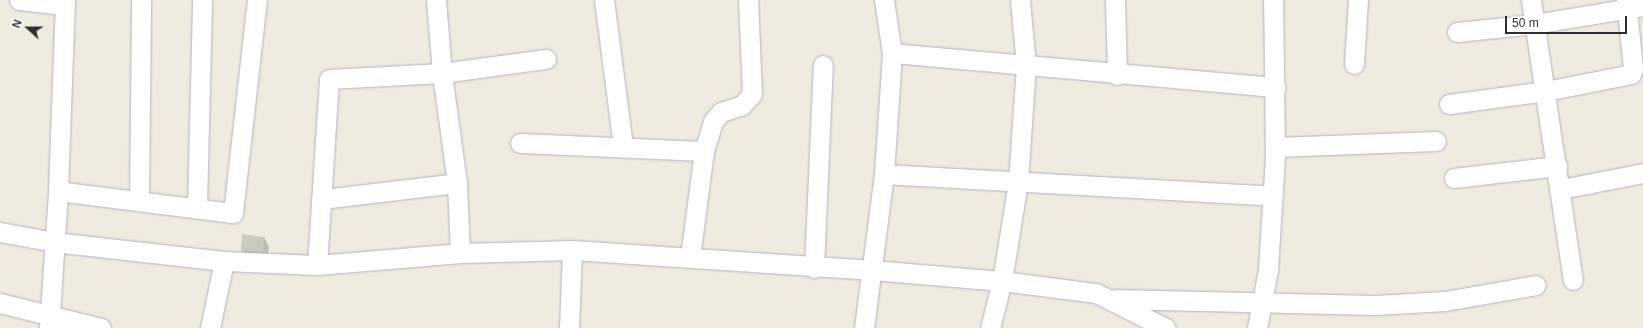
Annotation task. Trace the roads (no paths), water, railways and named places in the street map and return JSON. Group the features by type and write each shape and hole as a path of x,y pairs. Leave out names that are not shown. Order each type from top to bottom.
{"street":[{"path":"19,0 64,2 58,190 50,322"},
{"path":"139,201 142,0"},
{"path":"197,208 202,0"},
{"path":"58,190 233,213 257,0"},
{"path":"436,0 442,74 457,183 460,252"},
{"path":"604,0 623,147"},
{"path":"690,257 704,151 713,121 721,112 742,105 752,94 748,0"},
{"path":"864,328 873,270 884,174 892,53 884,0"},
{"path":"1115,0 1117,75"},
{"path":"1257,328 1264,303 1275,147 1274,0"},
{"path":"1354,64 1358,0"},
{"path":"1531,0 1561,189 1573,280"},
{"path":"990,328 1002,281 1018,182 1026,66 1025,1"},
{"path":"1449,104 1621,78 1630,74 1633,68 1632,5 1534,24 1457,32"},
{"path":"892,53 1117,75 1275,87"},
{"path":"317,265 323,200 329,79 442,74 546,59"},
{"path":"814,268 823,65"},
{"path":"1275,147 1436,141"},
{"path":"520,143 704,151"},
{"path":"1454,178 1557,166"},
{"path":"1561,189 1643,173"},
{"path":"884,174 1272,196"},
{"path":"323,200 457,183"},
{"path":"0,232 54,242 224,261 317,265 460,252 572,250 690,257 814,268 873,270 1002,281 1096,293 1111,299 1142,322 1166,328"},
{"path":"569,328 572,250"},
{"path":"210,328 224,261"},
{"path":"1111,299 1376,305 1445,301 1536,284"},
{"path":"0,303 50,322 101,328"}]}
